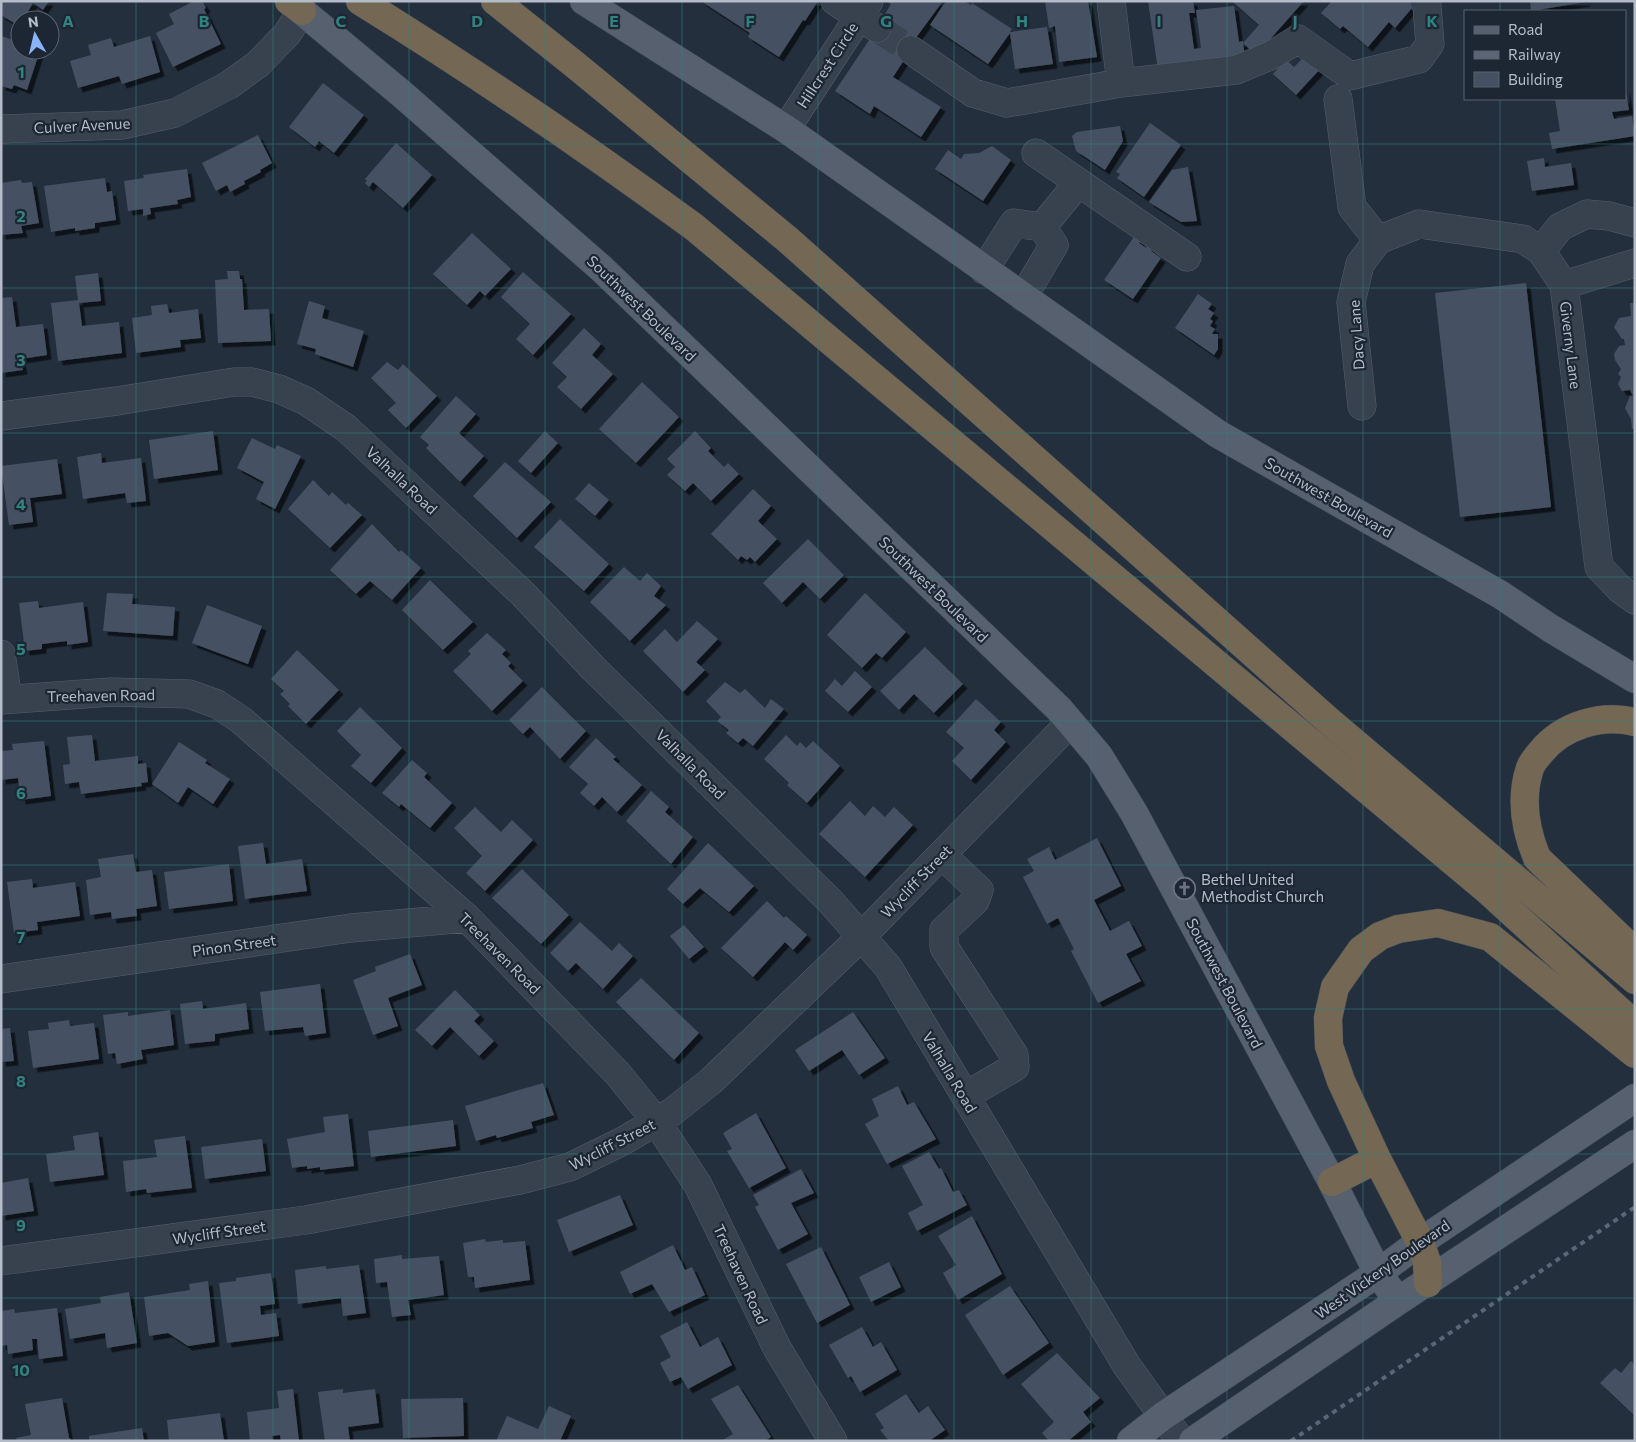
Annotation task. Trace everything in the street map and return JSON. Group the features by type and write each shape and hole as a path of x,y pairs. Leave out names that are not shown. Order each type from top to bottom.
{"highway":[{"path":"360,1 524,106 694,227 1479,884 1635,1025"},
{"path":"495,1 787,239 1329,721 1635,980"},
{"path":"1635,722 1620,718 1591,722 1570,728 1546,745 1530,765 1526,781 1524,804 1529,838 1537,858 1635,952"},
{"path":"1428,1283 1427,1262 1420,1242 1377,1159 1341,1081 1329,1046 1328,1018 1335,987 1361,950 1380,936 1398,929 1438,923 1490,937 1635,1054"},
{"path":"1332,1182 1377,1159"}],"main road":[{"name":"Southwest Boulevard","path":"584,1 786,128 1218,434 1501,595 1550,628 1635,679"},
{"name":"Southwest Boulevard","path":"296,6 460,144 602,269 1059,709 1099,756 1134,813 1332,1182 1378,1273 1398,1302"},
{"name":"West Vickery Boulevard","path":"1131,1441 1163,1416 1378,1273 1420,1242 1635,1098"},
{"path":"1193,1441 1635,1144"}],"street":[{"path":"835,1 868,15"},
{"path":"1111,1 1121,83"},
{"path":"911,50 973,92 1008,103 1121,83 1236,70 1270,56 1298,39 1350,76 1420,59 1430,44 1424,1"},
{"name":"Culver Avenue","path":"1,129 122,126 176,113 229,85 258,64 287,34 296,6"},
{"name":"Hillcrest Circle","path":"786,128 868,15"},
{"path":"1338,100 1352,207 1378,240"},
{"path":"1036,153 1187,257"},
{"path":"1042,227 1078,183"},
{"path":"1541,251 1560,227 1587,214 1609,216 1635,223"},
{"path":"984,270 1014,223 1042,227 1054,245 1023,297"},
{"name":"Giverny Lane","path":"1378,240 1420,224 1523,239 1541,251 1564,285 1598,567 1620,590 1635,600"},
{"name":"Dacy Lane","path":"1362,406 1351,302 1360,264 1378,240"},
{"path":"1564,285 1635,263"},
{"name":"Valhalla Road","path":"1,416 234,382 252,382 279,389 306,401 346,428 361,441 522,593 593,668 830,901 888,967 1127,1366 1181,1441"},
{"path":"1,654 5,699"},
{"name":"Treehaven Road","path":"5,699 111,692 189,694 218,704 242,720 467,918 618,1074 656,1121 698,1185 777,1348 833,1441"},
{"name":"Wycliff Street","path":"1,1261 306,1220 520,1180 570,1167 624,1140 672,1112 711,1081 861,937 1070,724"},
{"path":"942,854 979,890 975,901 944,930 944,947 1014,1055 1015,1067 965,1096"},
{"name":"Pinon Street","path":"1,979 351,928 467,918"}],"building":[{"path":"1,1 49,1 43,10 33,3 29,10 10,10 10,20 1,15"},
{"path":"194,1 202,1 221,44 173,67 156,33 174,24 169,14"},
{"path":"701,1 818,1 779,57 748,37 750,33"},
{"path":"890,1 943,1 915,39 917,40 893,77 941,107 921,137 874,106 870,114 835,91 886,15 891,4 889,3"},
{"path":"946,1 964,1 971,5 972,3 1012,29 1010,32 1047,27 1053,64 1015,69 1010,33 988,64 930,25"},
{"path":"1045,1 1088,1 1097,57 1059,62 1055,26 1049,28"},
{"path":"1148,1 1193,1 1195,13 1189,13 1194,49 1201,48 1196,10 1234,6 1239,42 1243,41 1245,59 1158,70"},
{"path":"1232,1 1304,1 1256,55 1243,43 1259,25"},
{"path":"1332,1 1417,2 1395,28 1389,22 1368,47 1343,26 1340,29 1321,13"},
{"path":"1530,1 1586,1 1537,10 1531,10"},
{"path":"1,36 10,39 10,60 37,60 27,90 14,85 12,89 1,86"},
{"path":"150,36 160,72 122,84 119,76 78,88 70,61 91,55 88,45 111,38 114,47"},
{"path":"1307,54 1322,67 1296,95 1273,74 1286,60 1294,67"},
{"path":"323,83 364,115 334,153 319,141 315,147 289,127"},
{"path":"1626,93 1629,110 1612,112 1614,119 1632,116 1635,136 1552,149 1549,133 1560,131 1555,100 1626,100"},
{"path":"1150,123 1181,145 1144,197 1117,178 1120,174 1116,172"},
{"path":"1120,126 1123,141 1105,170 1076,151 1072,136 1077,132"},
{"path":"258,135 272,163 260,170 261,172 244,181 245,184 230,192 227,185 216,191 202,163"},
{"path":"396,143 432,175 403,208 373,182 369,187 365,183 367,181 365,179"},
{"path":"992,146 1011,160 983,201 935,169 948,150 961,159 964,154 979,153"},
{"path":"1544,158 1545,167 1571,163 1574,185 1532,191 1527,161"},
{"path":"1188,167 1197,221 1181,222 1149,202 1172,170"},
{"path":"187,169 191,197 177,200 178,204 150,208 151,214 143,216 143,209 128,211 124,181 144,178 143,175"},
{"path":"105,178 107,192 112,191 116,220 95,223 95,228 75,231 75,228 51,232 44,186"},
{"path":"21,180 22,183 32,182 39,223 21,226 23,233 1,235 1,183"},
{"path":"472,233 511,269 485,296 480,291 467,305 433,274"},
{"path":"1134,237 1141,241 1139,243 1146,248 1148,246 1152,249 1151,251 1161,258 1133,299 1104,280"},
{"path":"227,271 239,271 240,279 242,279 244,310 269,309 271,341 218,343 215,280 228,279"},
{"path":"523,272 571,314 533,355 516,339 530,324 501,297"},
{"path":"98,273 101,301 79,303 82,326 119,322 122,353 58,361 51,303 78,300 75,276"},
{"path":"1526,283 1551,507 1460,517 1435,293"},
{"path":"1198,294 1212,304 1208,309 1214,313 1210,319 1213,321 1210,326 1215,329 1212,334 1218,334 1218,349 1214,355 1175,328"},
{"path":"12,297 16,327 43,324 47,355 21,359 23,370 1,373 1,298"},
{"path":"309,301 325,306 322,318 364,331 353,367 315,354 316,349 297,344"},
{"path":"1630,303 1635,303 1635,429 1632,429 1631,419 1625,408 1630,396 1633,396 1630,390 1622,391 1618,384 1621,377 1618,374 1621,369 1615,360 1614,354 1619,346 1625,345 1624,339 1622,339 1614,327 1619,318 1631,316"},
{"path":"167,304 169,313 198,309 201,338 180,340 181,347 136,353 132,318 152,315 151,306"},
{"path":"584,328 601,344 592,355 613,374 581,409 557,387 567,377 552,363"},
{"path":"387,362 398,370 403,364 437,396 406,428 388,410 396,403 371,378"},
{"path":"642,382 679,417 636,463 599,429"},
{"path":"456,396 476,414 459,433 484,456 460,482 426,448 429,445 420,437"},
{"path":"213,431 218,470 154,479 149,440"},
{"path":"545,431 558,443 531,473 518,461"},
{"path":"695,431 711,448 708,451 724,467 728,463 739,474 711,501 693,483 685,491 667,475 675,467 667,459"},
{"path":"252,438 275,449 277,445 301,456 275,509 256,499 264,482 237,468"},
{"path":"101,453 102,463 141,458 146,501 127,503 125,493 83,499 77,457"},
{"path":"57,459 62,494 30,498 33,522 9,525 1,466"},
{"path":"505,462 551,502 517,538 473,496"},
{"path":"313,480 329,496 332,492 346,505 348,503 362,515 330,548 288,509"},
{"path":"589,483 609,500 595,516 575,499"},
{"path":"753,489 771,506 758,521 777,539 755,562 750,557 747,560 741,556 738,560 711,534"},
{"path":"560,519 609,564 584,591 534,547"},
{"path":"372,524 399,552 401,550 421,568 392,600 370,581 356,594 330,570"},
{"path":"808,539 844,575 820,599 803,582 782,603 763,583"},
{"path":"624,567 640,581 647,573 661,586 654,596 666,605 630,641 590,602"},
{"path":"430,580 473,622 443,650 402,610"},
{"path":"107,593 133,594 132,604 175,607 173,636 103,631"},
{"path":"865,593 906,632 882,658 876,653 862,668 827,635"},
{"path":"38,601 39,608 83,602 88,642 67,645 67,641 42,644 42,649 25,651 19,603"},
{"path":"207,605 262,626 248,664 192,643"},
{"path":"697,621 718,639 696,662 705,670 683,692 643,651 665,629 677,642"},
{"path":"487,633 506,650 502,654 511,663 508,666 523,681 492,711 453,671 471,654 468,651"},
{"path":"925,647 963,684 934,713 914,694 899,710 880,691"},
{"path":"297,650 339,690 306,724 288,706 290,704 280,694 284,691 271,679"},
{"path":"855,671 872,687 848,712 825,691 835,679 842,686"},
{"path":"725,682 740,693 745,689 765,708 771,699 784,709 753,746 743,738 738,743 726,733 729,730 717,721 721,717 706,701"},
{"path":"542,687 586,731 560,759 530,727 523,734 509,720"},
{"path":"976,699 1001,722 994,730 1006,742 971,780 952,761 964,748 946,732"},
{"path":"360,707 402,748 371,783 351,766 361,755 337,731"},
{"path":"92,735 95,761 138,756 138,764 146,763 148,782 141,783 142,786 81,794 79,782 65,784 63,765 70,764 67,737"},
{"path":"786,735 797,746 800,742 806,748 813,741 840,766 807,803 787,785 789,783 764,759"},
{"path":"596,738 616,757 613,759 642,785 617,812 602,797 594,806 580,793 588,784 569,767"},
{"path":"44,741 51,796 21,800 18,778 1,780 1,751 13,750 12,744"},
{"path":"179,742 207,760 205,763 230,779 213,804 188,787 178,803 152,784"},
{"path":"412,760 427,773 424,777 452,803 430,828 401,804 399,807 382,793"},
{"path":"651,791 669,807 665,812 693,837 671,864 626,821"},
{"path":"850,801 865,816 873,806 885,817 894,807 913,825 865,877 819,834"},
{"path":"475,807 501,832 512,820 533,840 485,891 466,873 482,856 454,828"},
{"path":"1097,838 1121,886 1094,900 1110,931 1129,921 1142,946 1126,954 1141,981 1098,1003 1071,951 1074,949 1058,918 1047,924 1023,877 1034,871 1027,859 1049,847 1055,860"},
{"path":"263,843 266,864 302,859 307,891 245,899 238,846"},
{"path":"708,843 754,886 729,912 700,888 683,904 667,889"},
{"path":"133,854 136,872 152,870 157,906 136,909 137,916 112,919 111,912 90,915 86,880 101,877 98,859"},
{"path":"229,864 233,901 169,909 164,872"},
{"path":"522,869 569,915 541,944 492,898"},
{"path":"32,879 33,888 75,882 80,916 37,922 38,930 14,933 7,882"},
{"path":"767,901 784,918 786,916 807,935 793,950 785,942 753,977 721,948"},
{"path":"580,922 612,951 619,943 633,956 603,989 576,963 568,971 550,953"},
{"path":"684,925 704,947 689,959 670,936"},
{"path":"410,954 422,985 388,998 398,1026 373,1035 353,980 376,971 375,967"},
{"path":"641,978 699,1033 674,1060 616,1002"},
{"path":"320,984 326,1033 305,1036 303,1027 265,1031 260,992"},
{"path":"455,990 480,1015 474,1021 494,1041 479,1056 450,1027 432,1046 415,1030"},
{"path":"202,1001 203,1009 246,1003 249,1029 215,1034 215,1041 185,1044 180,1004"},
{"path":"170,1010 174,1045 141,1050 143,1059 117,1064 115,1053 108,1054 103,1015 128,1012 128,1016"},
{"path":"853,1012 885,1058 859,1075 842,1050 809,1071 795,1050"},
{"path":"69,1020 70,1026 94,1023 99,1059 33,1068 28,1031 49,1029 48,1023"},
{"path":"10,1028 14,1061 1,1062 1,1029"},
{"path":"543,1083 554,1115 531,1122 533,1128 497,1138 496,1135 476,1141 465,1106"},
{"path":"898,1086 907,1105 914,1102 936,1139 887,1164 865,1124 879,1116 872,1099"},
{"path":"756,1113 786,1168 749,1188 727,1151 732,1149 723,1133"},
{"path":"348,1114 354,1166 320,1170 320,1167 307,1169 307,1166 292,1168 287,1139 325,1132 323,1117"},
{"path":"453,1120 456,1146 371,1157 368,1131"},
{"path":"98,1132 104,1175 50,1182 46,1154 75,1150 73,1136"},
{"path":"185,1136 192,1188 147,1193 146,1189 126,1192 123,1161 157,1157 154,1140"},
{"path":"262,1139 266,1171 205,1179 201,1147"},
{"path":"929,1152 939,1169 941,1168 953,1192 959,1190 967,1205 917,1231 908,1213 923,1205 902,1166"},
{"path":"801,1169 814,1193 791,1203 808,1234 778,1250 755,1207 759,1205 753,1195"},
{"path":"28,1178 34,1211 1,1216 1,1183"},
{"path":"620,1195 633,1225 569,1252 557,1220"},
{"path":"972,1216 1002,1274 958,1300 943,1273 956,1265 938,1236"},
{"path":"485,1239 486,1242 503,1240 503,1243 525,1241 530,1280 475,1288 474,1277 468,1277 463,1243"},
{"path":"673,1245 685,1270 692,1267 705,1295 669,1312 652,1284 630,1294 620,1272"},
{"path":"821,1247 850,1305 817,1323 786,1264"},
{"path":"402,1255 402,1259 439,1256 444,1295 408,1300 411,1315 392,1317 387,1282 376,1283 374,1259"},
{"path":"889,1262 901,1287 871,1302 859,1277"},
{"path":"359,1265 366,1313 343,1316 341,1298 298,1304 295,1270 326,1266 326,1269"},
{"path":"271,1273 275,1304 260,1306 261,1315 276,1313 279,1336 227,1343 219,1283 236,1281 236,1278"},
{"path":"208,1281 215,1342 188,1346 168,1333 149,1336 144,1297 190,1290 189,1284"},
{"path":"1010,1286 1049,1343 1003,1375 965,1315"},
{"path":"129,1292 137,1343 107,1348 105,1333 70,1339 65,1309 101,1303 100,1297"},
{"path":"57,1308 63,1356 39,1359 37,1339 32,1339 33,1350 8,1354 7,1345 1,1346 1,1311 14,1309 15,1313"},
{"path":"687,1322 700,1347 718,1337 732,1365 688,1389 681,1377 670,1382 660,1363 671,1357 660,1336"},
{"path":"862,1327 873,1347 881,1342 897,1370 860,1392 851,1376 848,1378 829,1345"},
{"path":"1057,1353 1100,1398 1083,1412 1091,1422 1068,1441 1049,1441 1042,1433 1054,1422 1021,1384"},
{"path":"1631,1361 1635,1365 1635,1416 1600,1383 1615,1368 1621,1373"},
{"path":"738,1385 771,1437 765,1441 721,1441 733,1434 711,1399"},
{"path":"293,1389 299,1441 281,1441 280,1435 272,1436 273,1441 250,1441 247,1412 279,1408 277,1391"},
{"path":"343,1389 343,1393 375,1389 379,1423 348,1427 350,1441 325,1441 318,1392"},
{"path":"906,1394 919,1413 928,1406 945,1430 929,1441 889,1441 880,1430 884,1428 875,1414"},
{"path":"62,1398 71,1441 17,1441 16,1438 31,1435 25,1404"},
{"path":"463,1398 464,1436 403,1438 401,1399"},
{"path":"549,1406 571,1416 560,1441 496,1441 507,1416 538,1429"},
{"path":"220,1413 224,1441 169,1441 167,1420"},
{"path":"142,1428 144,1441 89,1441 89,1436"}],"tunnel":[{"path":"877,28 911,50"}],"railway":[{"path":"1291,1441 1635,1207"}],"place":[{"name":"Bethel United Methodist Church","path":"1185,888"}]}
